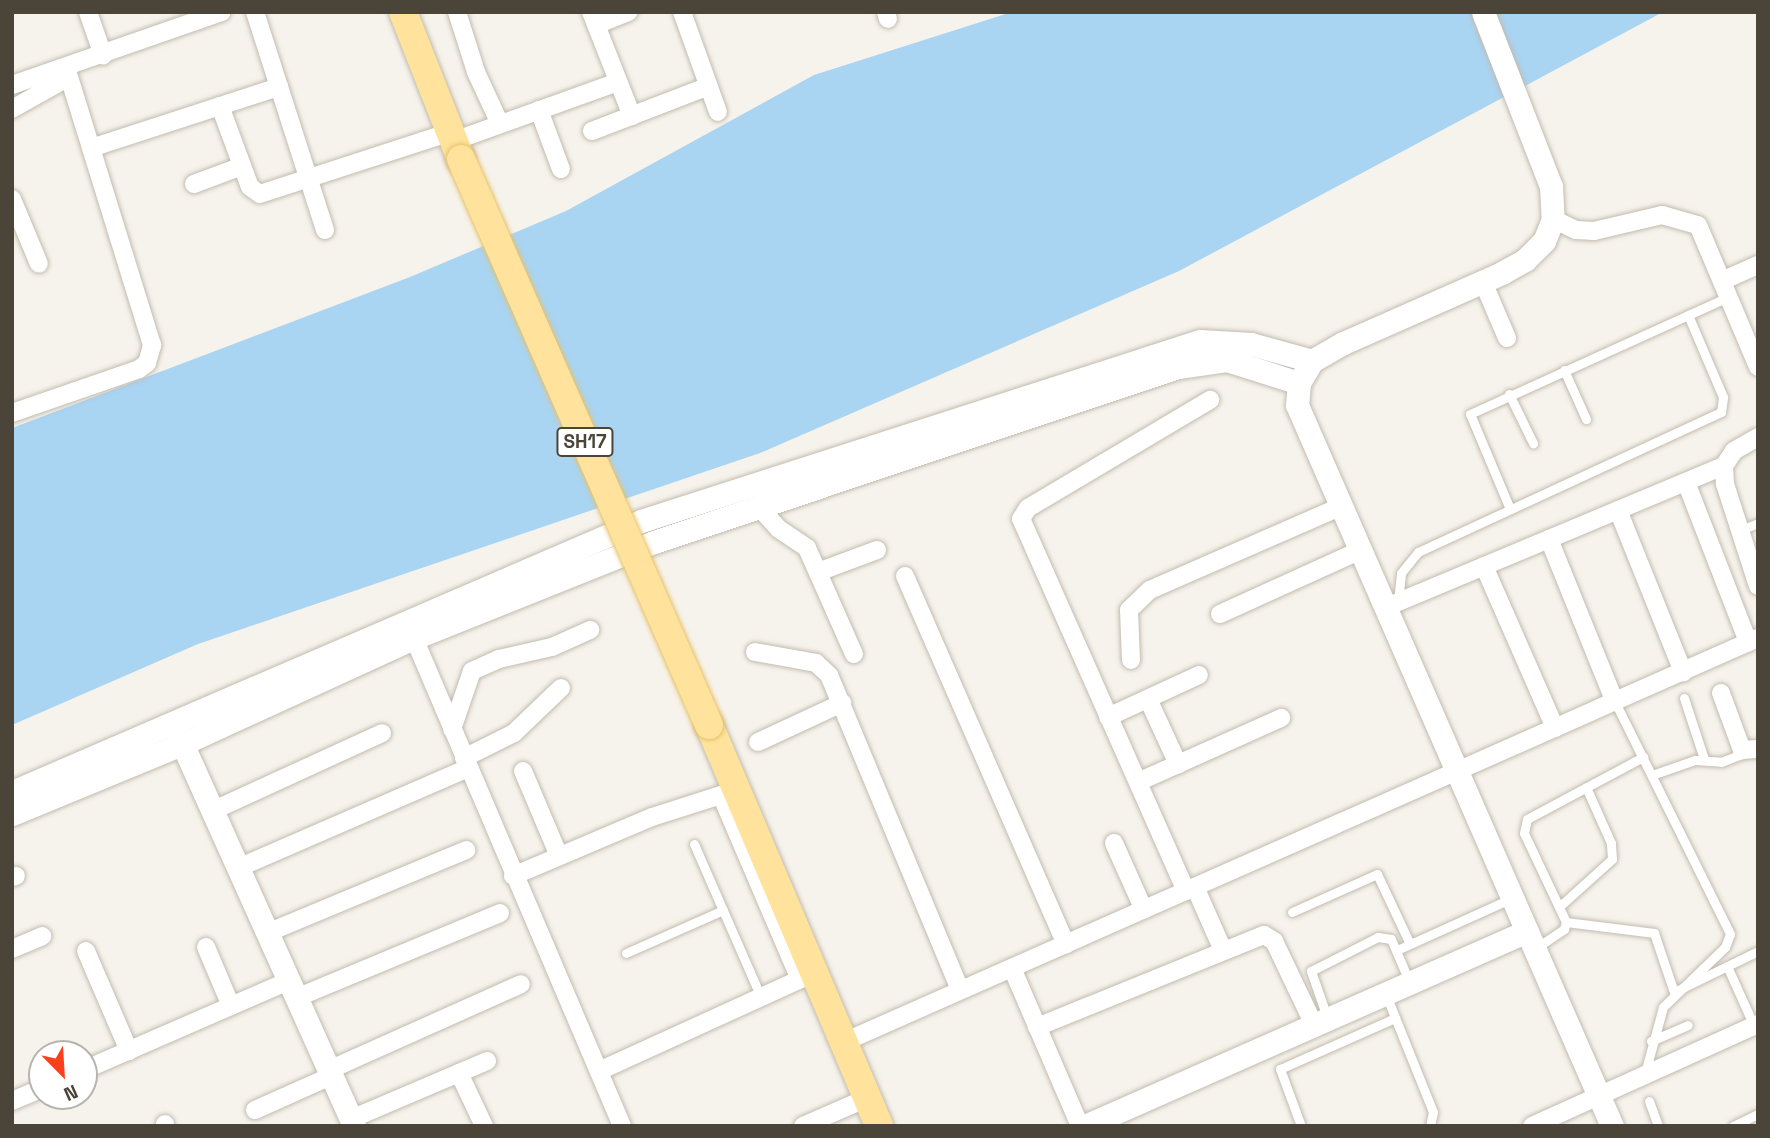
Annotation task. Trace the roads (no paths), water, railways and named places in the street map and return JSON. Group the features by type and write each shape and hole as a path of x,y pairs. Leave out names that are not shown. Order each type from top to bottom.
{"main road":[{"name":"SH17","path":"403,12 455,144 709,725 807,976 844,1042 879,1126"}],"street":[{"path":"88,12 103,55"},
{"path":"12,109 67,72 103,55 222,12"},
{"path":"255,12 325,230"},
{"path":"457,12 476,72 500,124"},
{"path":"629,12 594,19 632,116"},
{"path":"682,12 718,112"},
{"path":"1483,12 1551,186 1553,219 1544,241 1525,260 1483,282 1343,343 1312,361 1299,383 1297,405 1338,508 1359,551 1391,605 1457,772 1612,1126"},
{"path":"12,85 67,72"},
{"path":"12,414 139,369 150,356 149,332 67,72"},
{"path":"220,106 250,187 260,194 309,179 455,144 500,124 618,82"},
{"path":"592,131 709,86"},
{"path":"91,148 279,87"},
{"path":"538,110 561,169"},
{"path":"194,184 242,166"},
{"path":"12,199 39,264"},
{"path":"1553,219 1576,230 1594,231 1662,215 1689,219 1707,238 1727,288 1750,324 1758,367"},
{"path":"1727,288 1758,265"},
{"path":"1483,282 1507,338"},
{"path":"12,814 178,733 640,521 1169,349 1225,340 1312,361"},
{"path":"12,792 178,733 654,542 1206,360 1251,365 1299,383"},
{"path":"1210,400 1022,514 1023,527 1108,717 1222,948"},
{"path":"1391,605 1724,466 1734,451 1758,438"},
{"path":"1724,466 1739,530 1758,586"},
{"path":"844,1042 1753,640 1686,482"},
{"path":"759,507 779,529 807,548 854,654"},
{"path":"1131,660 1129,610 1150,590 1338,508"},
{"path":"1618,510 1683,671"},
{"path":"1549,539 1615,702"},
{"path":"818,572 877,550"},
{"path":"1220,614 1359,551"},
{"path":"1485,566 1555,728"},
{"path":"905,576 1066,944"},
{"path":"452,729 472,671 499,659 552,647 590,630"},
{"path":"414,639 622,1126"},
{"path":"755,652 816,663 829,675 960,990"},
{"path":"1108,717 1199,675"},
{"path":"238,868 466,763 514,733 561,688"},
{"path":"1721,694 1751,751"},
{"path":"1147,699 1178,764"},
{"path":"758,742 842,703"},
{"path":"1138,782 1281,718"},
{"path":"178,733 352,1122 487,1061"},
{"path":"212,811 382,733"},
{"path":"523,771 559,856"},
{"path":"513,876 652,817 721,795 807,976 599,1070"},
{"path":"1114,843 1144,909"},
{"path":"267,933 466,850"},
{"path":"98,1064 231,1006 293,989 500,913"},
{"path":"1037,1027 1222,948 1264,934 1270,937 1321,1022"},
{"path":"12,949 42,936"},
{"path":"1012,968 1083,1126 1410,982 1531,940"},
{"path":"206,947 231,1006"},
{"path":"86,951 129,1051"},
{"path":"254,1110 521,984"},
{"path":"1532,1126 1598,1093 1756,1025"},
{"path":"459,1073 484,1126"},
{"path":"803,1126 867,1098"}],"lane":[{"path":"1510,509 1469,418 1473,410 1688,314 1727,288"},
{"path":"1391,605 1401,573 1418,552 1721,412 1723,397 1688,314"},
{"path":"1563,370 1586,419"},
{"path":"1509,394 1533,443"},
{"path":"1739,530 1758,523"},
{"path":"1685,698 1704,759"},
{"path":"1615,702 1730,934 1726,947 1674,992 1662,1007 1651,1041 1645,1073"},
{"path":"1652,775 1704,759 1721,762 1751,751"},
{"path":"1531,940 1564,929 1566,922 1524,826 1527,819 1643,757"},
{"path":"1560,906 1612,859 1611,844 1586,787"},
{"path":"694,844 761,997"},
{"path":"1292,912 1377,874 1410,944"},
{"path":"1397,950 1512,898"},
{"path":"626,953 723,910"},
{"path":"1566,922 1654,933 1674,992"},
{"path":"1321,1022 1311,978 1314,966 1385,935 1397,950 1410,982"},
{"path":"1674,992 1758,951"},
{"path":"1727,966 1756,1025"},
{"path":"1385,994 1433,1112 1430,1126"},
{"path":"1301,1126 1280,1069 1395,1018"},
{"path":"1651,1041 1688,1025"},
{"path":"1649,1101 1658,1126"},
{"path":"1733,1126 1758,1114"}],"water":[{"path":"1012,12 1663,12 1179,271 760,453 198,644 12,725 12,428 410,277 566,211 814,75"}]}
